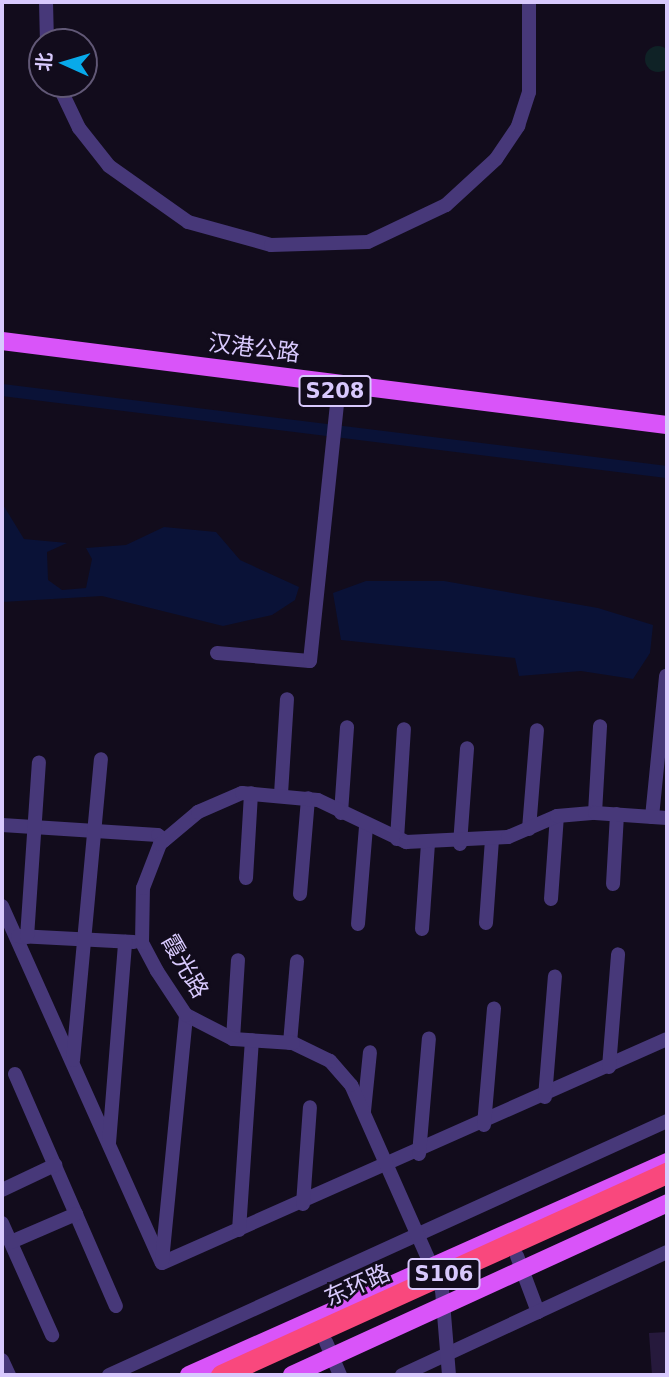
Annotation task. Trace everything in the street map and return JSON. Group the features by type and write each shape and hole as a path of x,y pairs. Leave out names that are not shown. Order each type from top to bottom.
{"highway":[{"name":"东环路","path":"253,1375 329,1350 443,1287 667,1172"},
{"name":"东环路","path":"221,1375 443,1287 520,1264 667,1188"}],"main road":[{"name":"汉港公路","path":"2,341 667,433"},
{"name":"汉港公路","path":"2,350 667,425"},
{"path":"189,1375 443,1287 667,1162"},
{"path":"520,1264 667,1203"},
{"path":"292,1375 329,1350"}],"street":[{"path":"46,2 47,28"},
{"path":"65,98 79,128 108,166 188,222 271,245 368,242 446,205 496,159 518,126 529,92 529,2"},
{"path":"217,653 310,661 339,387"},
{"path":"660,818 666,676"},
{"path":"281,794 288,699"},
{"path":"595,813 600,726"},
{"path":"341,813 347,727"},
{"path":"397,839 404,729"},
{"path":"529,829 537,730"},
{"path":"460,844 467,748"},
{"path":"72,1062 83,939 89,930 101,758"},
{"path":"21,936 39,761"},
{"path":"246,878 251,793"},
{"name":"霞光路","path":"456,1375 443,1287 364,1112 330,1061 290,1043 233,1039 186,1015 142,943 143,888 164,841 198,812 251,793 308,798 397,839 428,843 460,844 492,840 529,829 557,816 595,813 660,818"},
{"path":"300,894 308,798"},
{"path":"613,884 617,814"},
{"path":"551,899 557,816"},
{"path":"2,825 96,831 164,841"},
{"path":"358,924 366,826"},
{"path":"486,923 492,840"},
{"path":"422,929 428,843"},
{"path":"2,906 21,936 72,1062 162,1263"},
{"path":"21,936 142,943"},
{"path":"109,1144 125,942"},
{"path":"609,1067 618,954"},
{"path":"233,1039 238,960"},
{"path":"290,1043 297,961"},
{"path":"545,1097 555,976"},
{"path":"484,1125 494,1008"},
{"path":"162,1263 186,1015"},
{"path":"419,1154 429,1038"},
{"path":"162,1263 419,1154 667,1039"},
{"path":"239,1230 252,1040"},
{"path":"364,1112 370,1052"},
{"path":"15,1074 116,1306"},
{"path":"303,1204 310,1107"},
{"path":"109,1375 131,1371 417,1234 667,1121"},
{"path":"2,1190 55,1165"},
{"path":"10,1242 76,1214"},
{"path":"2,1223 51,1335"},
{"path":"402,1375 667,1252"},
{"path":"520,1264 538,1312"},
{"path":"329,1350 340,1375"},
{"name":"霞光路","path":"449,1375 453,1353"},
{"path":"2,1360 9,1375"}],"green space":[{"path":"658,46 667,50 671,59 667,68 658,72 649,68 645,59 649,50"}],"water":[{"path":"2,503 24,539 67,543 47,552 48,580 62,590 86,588 92,559 86,548 126,545 164,527 216,532 240,560 299,587 295,600 272,615 223,626 102,596 2,602"},
{"path":"366,581 444,581 598,608 653,625 650,653 633,679 581,671 519,676 515,658 341,640 333,593"}],"building":[{"path":"667,1332 667,1375 652,1375 649,1333"}],"waterway":[{"path":"2,390 667,472"}]}
